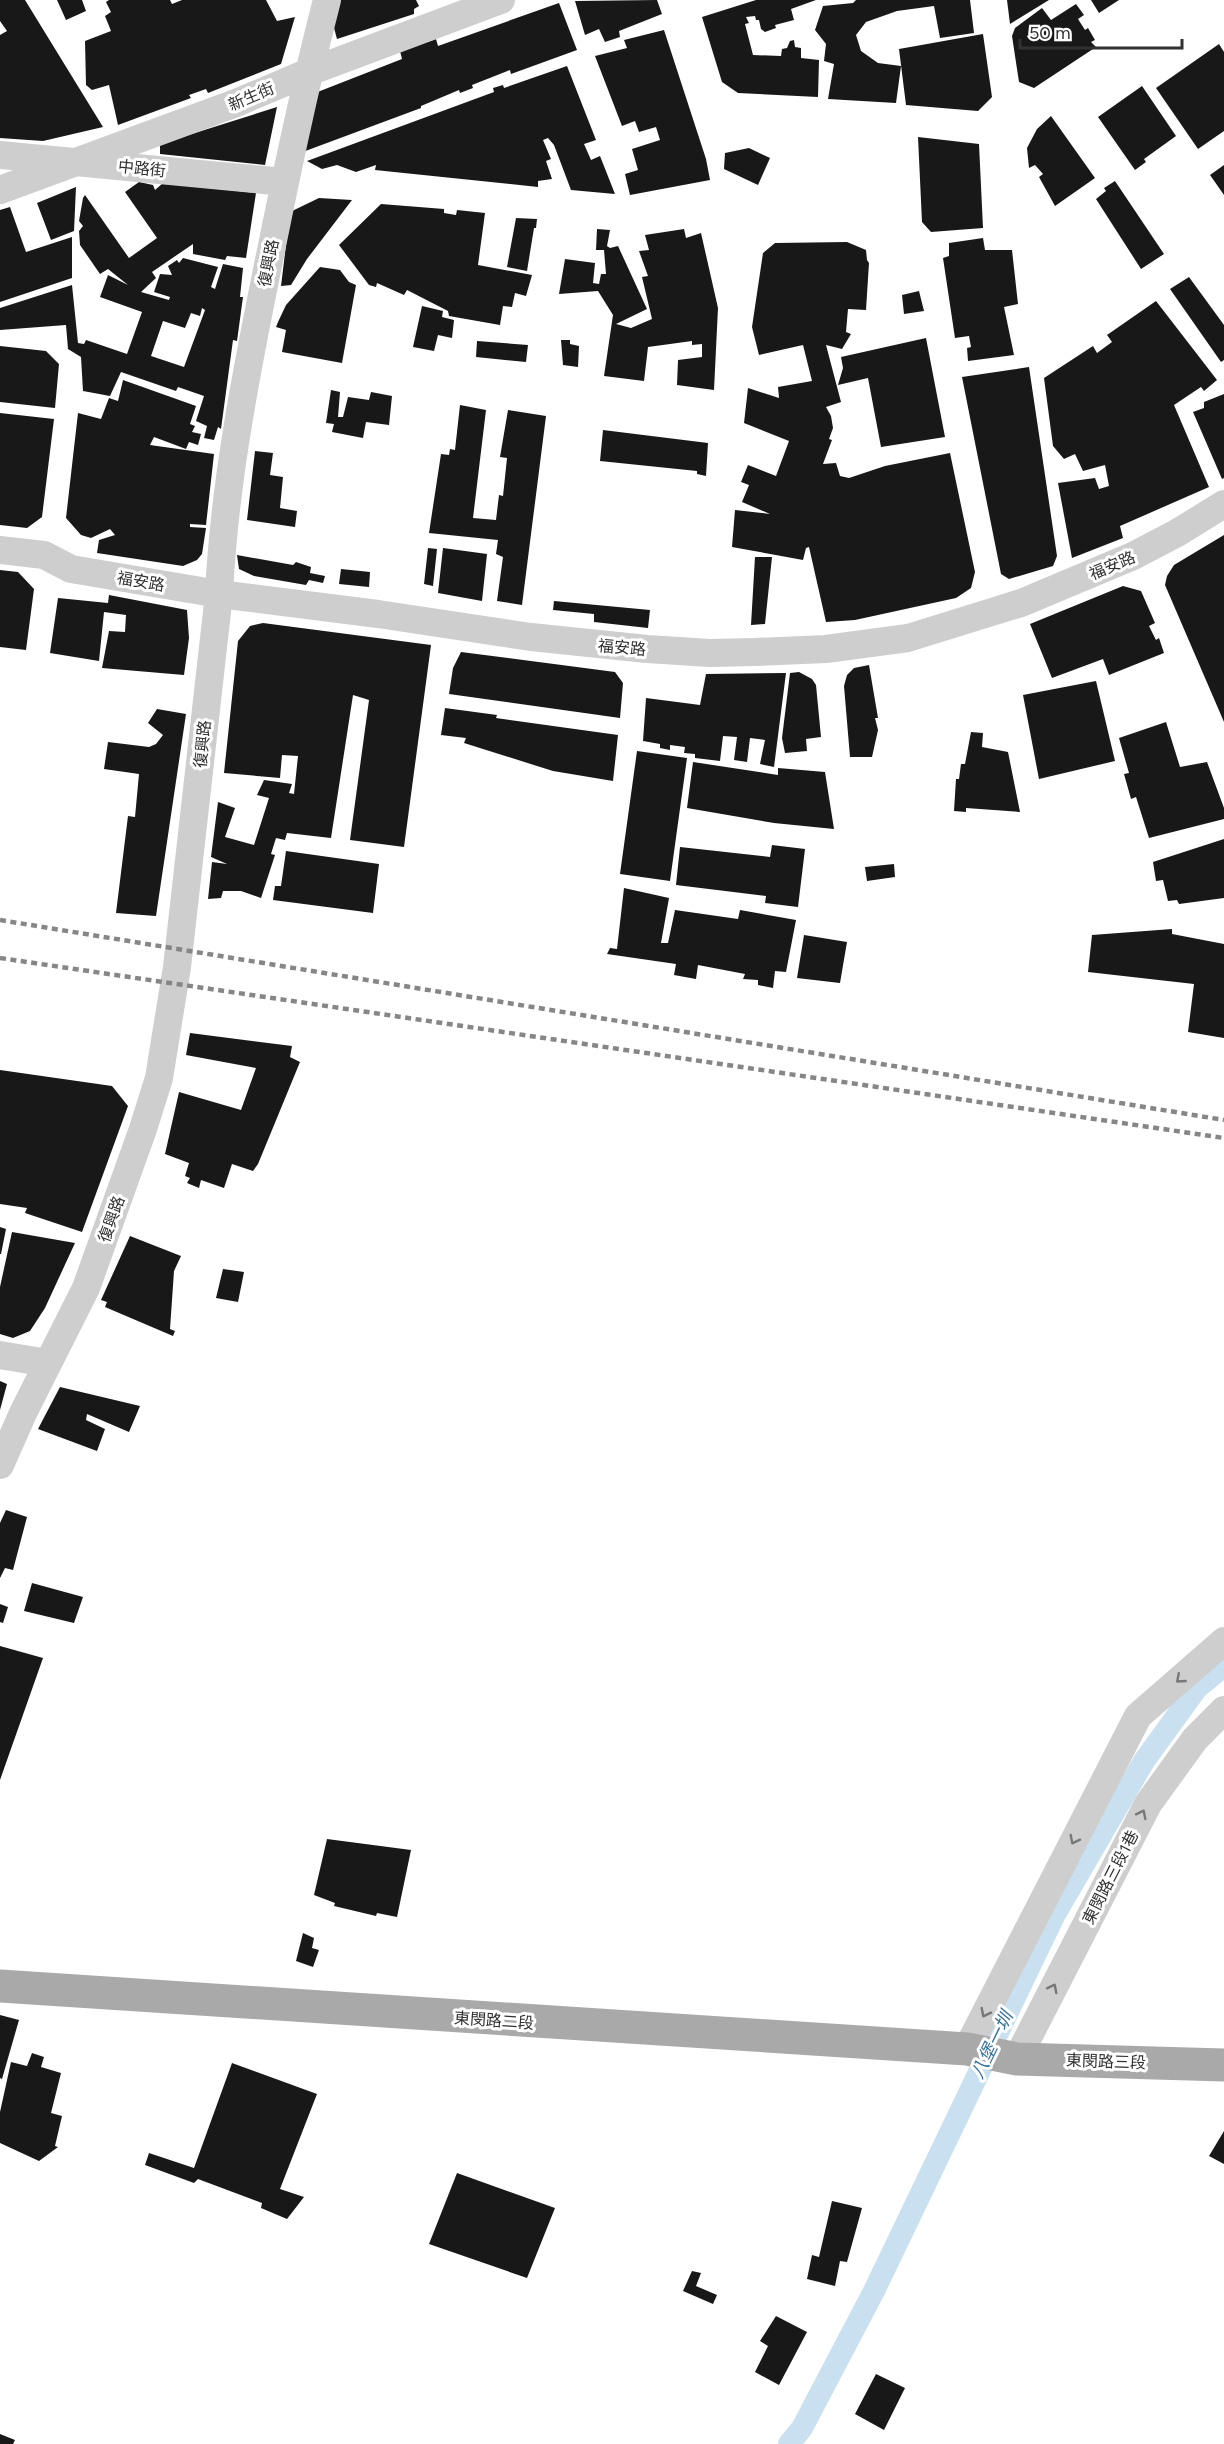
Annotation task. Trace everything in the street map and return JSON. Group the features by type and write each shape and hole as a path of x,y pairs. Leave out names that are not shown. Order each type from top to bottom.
{"main road":[{"name":"東閔路二段","path":"0,1986 991,2054"},
{"name":"東閔路三段","path":"991,2054 1224,2065"}],"street":[{"name":"復興路","path":"0,1465 86,1288 143,1129 159,1077 177,966 219,594 222,534 248,363 285,182 327,0"},
{"name":"新生街","path":"0,190 236,103 309,72 501,0"},
{"name":"中路街","path":"0,155 285,182"},
{"name":"福安路","path":"0,550 44,555 71,569 219,594 378,614 565,642 710,653 826,649 908,638 1021,603 1133,556 1177,533 1224,504"},
{"path":"0,1355 48,1363"},
{"path":"991,2054 1138,1716 1224,1641"},
{"name":"東閔路三段1巷","path":"991,2054 1148,1804 1195,1739 1224,1710"}],"building":[{"path":"0,0 25,0 103,127 43,141 0,138 0,35 7,31 0,21"},
{"path":"57,0 82,0 86,11 66,20"},
{"path":"109,0 170,0 172,4 182,0 266,0 277,21 295,17 281,64 208,93 206,89 189,95 191,98 118,125 109,85 92,90 86,85 85,41 111,31 105,16 111,12 106,2"},
{"path":"340,0 416,0 419,6 414,9 414,14 337,39 333,24"},
{"path":"657,0 662,14 619,31 620,37 605,42 599,29 585,35 575,1"},
{"path":"756,0 816,0 791,9 794,20 775,25 776,28 765,32 761,29 759,20 756,20 755,16 746,17 749,23 745,24 753,55 781,56 782,49 787,48 790,41 794,40 795,47 801,48 801,58 819,60 818,97 738,93 722,82 702,17"},
{"path":"856,0 970,0 974,33 940,38 934,6 897,11 866,22 856,35 861,51 878,63 901,66 896,103 828,99 834,64 824,61 826,44 815,30 823,6 853,3"},
{"path":"1007,0 1049,0 1010,24"},
{"path":"1091,0 1119,0 1099,13"},
{"path":"559,3 577,50 511,74 510,70 472,85 473,88 460,93 459,90 421,106 421,108 300,153 315,93 402,59 400,51 436,39 438,46"},
{"path":"1076,4 1084,15 1078,19 1085,30 1088,28 1095,40 1091,42 1096,47 1034,88 1019,82 1012,36 1015,28 1042,8 1051,20"},
{"path":"664,30 706,159 710,180 630,195 625,174 638,170 632,149 660,140 656,127 639,132 635,121 622,126 595,56 627,48 624,40"},
{"path":"983,34 992,97 978,111 906,105 899,49"},
{"path":"1219,44 1224,52 1224,131 1198,149 1156,88"},
{"path":"567,66 596,140 584,144 591,160 600,156 615,194 571,190 554,145 548,138 543,140 551,159 546,161 552,179 538,181 538,187 375,170 376,165 356,172 337,165 322,169 307,161 494,92 493,88 503,85 504,88"},
{"path":"1142,86 1176,136 1144,159 1146,162 1135,170 1098,117"},
{"path":"277,107 265,165 160,154 160,144"},
{"path":"1051,116 1095,178 1055,206 1039,177 1043,174 1035,165 1029,168 1027,148 1037,129"},
{"path":"918,137 979,144 983,228 931,232 922,222"},
{"path":"749,148 770,158 758,185 724,169 725,153"},
{"path":"1224,165 1224,195 1210,175"},
{"path":"1115,181 1164,254 1141,269 1096,199 1106,191 1104,188"},
{"path":"139,182 153,185 155,190 163,183 256,193 246,258 227,256 225,260 193,254 193,244 152,272 156,278 141,292 169,300 170,297 154,292 160,274 172,275 168,266 177,260 179,263 183,258 218,267 211,287 215,289 223,264 243,268 240,297 243,297 237,341 233,340 221,429 218,427 214,440 204,438 207,426 196,421 204,396 178,387 176,391 121,372 110,396 83,391 81,357 68,349 66,325 0,330 0,308 72,285 78,343 84,344 86,340 127,354 142,312 100,297 108,275 128,285 108,269 100,274 80,245 79,231 83,226 79,221 85,195 129,258 157,238 125,192","holes":["202,308 205,310 184,367 151,356 163,321 185,328 191,313 200,316"]},
{"path":"76,187 74,231 51,240 37,203"},
{"path":"319,198 352,200 307,259 291,285 281,286 290,212"},
{"path":"381,204 444,209 444,213 456,215 457,210 485,213 478,265 532,275 526,296 515,293 512,307 503,306 500,325 449,316 448,311 407,290 404,295 377,283 376,287 369,285 339,245"},
{"path":"10,207 26,252 72,237 72,278 0,302 0,210"},
{"path":"516,218 537,219 527,271 507,267"},
{"path":"597,229 610,230 607,246 610,248 618,246 647,309 616,324 631,328 652,319 642,277 648,276 639,251 649,250 645,235 684,229 686,238 701,233 718,308 714,390 677,385 678,360 702,357 702,344 692,345 692,341 648,347 644,381 604,376 613,315 598,291 559,294 565,259 595,263 593,283 599,284 601,274 606,274 604,250 596,250"},
{"path":"983,238 985,250 1012,250 1018,304 1004,307 1014,355 968,361 967,348 971,347 969,336 955,338 943,258 949,256 949,243"},
{"path":"847,242 866,250 869,263 866,310 848,309 846,332 851,334 842,349 826,345 841,402 826,407 831,416 833,428 829,439 832,440 823,464 836,463 840,476 849,478 885,466 950,453 975,572 971,588 956,598 855,620 826,622 809,547 806,548 803,560 732,547 735,510 770,514 742,502 749,485 741,482 748,465 776,476 789,441 744,423 748,388 779,398 778,387 812,381 803,345 759,355 752,327 763,253 775,243"},
{"path":"320,267 340,270 349,282 356,285 342,363 282,352 286,330 276,327 286,305"},
{"path":"1189,277 1224,325 1224,360 1221,362 1170,289"},
{"path":"919,291 924,311 904,314 902,295"},
{"path":"1156,301 1217,380 1204,391 1201,387 1174,405 1209,487 1120,526 1123,538 1072,558 1058,483 1095,478 1099,489 1109,486 1105,465 1083,471 1075,454 1064,459 1053,446 1044,378 1093,346 1097,353 1112,342 1107,335"},
{"path":"422,306 443,311 442,317 454,320 452,338 438,335 434,351 413,347"},
{"path":"926,338 945,437 881,447 868,378 838,385 843,368 841,357"},
{"path":"561,340 570,340 570,344 579,346 578,367 563,365"},
{"path":"477,341 528,345 526,362 476,357"},
{"path":"0,346 46,351 59,364 55,408 0,402"},
{"path":"1029,367 1057,556 1053,566 1009,579 1001,574 962,377"},
{"path":"123,380 196,406 190,424 195,426 192,432 201,434 198,445 189,442 186,449 154,437 150,445 214,454 206,525 190,524 190,527 206,528 202,554 197,560 183,566 97,553 99,540 115,535 110,529 91,538 81,535 66,518 78,413 101,419 109,398 118,401"},
{"path":"331,390 340,392 338,417 343,417 348,397 369,400 371,392 392,396 389,425 366,422 363,438 332,432 334,424 326,423"},
{"path":"1224,394 1224,478 1222,479 1193,412 1204,408 1204,402"},
{"path":"460,405 486,410 473,518 496,520 499,495 503,496 507,458 500,457 508,410 546,416 522,605 497,601 503,557 496,554 498,540 429,533 441,454 449,455 450,449 455,450"},
{"path":"0,413 54,419 42,517 27,528 0,525"},
{"path":"603,430 708,443 706,476 697,474 697,471 600,461"},
{"path":"255,451 273,453 270,475 283,477 280,508 297,511 295,527 247,520"},
{"path":"1224,535 1224,722 1165,585 1167,576 1174,565"},
{"path":"428,548 437,549 433,586 424,584"},
{"path":"443,548 487,554 482,601 438,593"},
{"path":"237,555 293,565 296,562 311,567 310,573 325,576 323,583 309,580 306,585 254,576 239,569"},
{"path":"755,557 772,557 765,624 751,625"},
{"path":"341,569 370,572 369,587 339,584"},
{"path":"0,570 18,572 34,589 26,650 0,647"},
{"path":"1123,586 1141,591 1155,623 1149,626 1156,640 1159,638 1164,653 1109,675 1103,659 1052,678 1030,624"},
{"path":"109,595 187,610 189,638 184,675 102,668 109,631 125,632 126,615 104,612 99,661 50,653 58,598 108,603"},
{"path":"554,601 650,610 648,628 594,622 594,614 553,610"},
{"path":"263,623 431,645 404,847 350,840 369,700 353,695 331,838 287,833 285,840 276,838 271,854 275,855 261,898 241,891 223,891 221,898 208,899 212,862 227,864 211,857 218,802 235,808 225,837 254,845 269,798 257,795 264,780 292,784 289,793 294,794 298,756 282,755 280,778 224,773 238,641 250,626"},
{"path":"461,652 615,672 623,683 620,718 449,694 453,668"},
{"path":"869,665 878,730 872,757 850,757 844,686 847,675 854,668"},
{"path":"799,672 812,679 816,685 821,737 806,739 807,751 785,753 782,738 790,673"},
{"path":"786,673 774,767 760,764 765,740 750,738 747,762 734,760 737,737 723,736 720,761 695,758 695,754 684,753 685,747 670,745 670,750 660,748 660,744 643,741 646,698 700,705 706,674"},
{"path":"1096,681 1115,761 1039,779 1023,695"},
{"path":"445,708 497,715 496,718 618,735 613,781 553,771 464,743 466,738 441,735"},
{"path":"157,709 186,714 156,916 116,913 128,816 135,817 139,774 104,769 108,742 149,747 156,744 163,735 148,723"},
{"path":"1166,722 1180,767 1207,762 1224,808 1224,819 1149,838 1136,797 1131,799 1124,774 1129,773 1119,738"},
{"path":"971,732 983,733 982,747 1008,752 1020,812 966,808 966,812 954,811 956,779 959,779 961,764 965,764"},
{"path":"637,751 687,758 670,881 620,874"},
{"path":"693,762 778,775 778,768 825,772 834,829 774,823 687,808"},
{"path":"1224,839 1224,898 1179,904 1177,900 1168,901 1163,880 1156,881 1153,862"},
{"path":"772,845 805,849 798,907 765,903 766,896 676,885 680,847 770,857"},
{"path":"286,851 379,864 373,913 273,900 275,886 281,886"},
{"path":"894,864 895,877 867,881 865,867"},
{"path":"624,888 669,898 661,943 668,943 675,910 738,919 740,910 796,920 786,972 775,971 773,988 758,985 758,980 743,979 745,974 698,965 696,979 674,975 676,964 607,954 610,948 617,949"},
{"path":"1172,929 1172,934 1224,944 1224,1038 1188,1032 1194,984 1088,972 1092,935"},
{"path":"804,935 847,942 840,983 797,978"},
{"path":"190,1033 292,1046 290,1057 300,1062 258,1164 253,1171 232,1164 224,1188 201,1180 199,1188 187,1183 190,1178 185,1176 189,1163 165,1154 179,1092 241,1110 256,1068 186,1055"},
{"path":"0,1070 112,1086 128,1106 82,1232 25,1213 27,1208 0,1204"},
{"path":"0,1227 6,1229 1,1254 0,1254"},
{"path":"12,1232 75,1243 45,1308 30,1331 13,1338 0,1334 0,1287"},
{"path":"130,1236 181,1256 174,1271 170,1329 175,1331 173,1336 105,1307 107,1302 101,1300"},
{"path":"223,1269 244,1272 238,1302 216,1298"},
{"path":"0,1381 7,1384 0,1410"},
{"path":"60,1387 140,1406 129,1432 87,1414 86,1420 105,1429 97,1451 38,1429"},
{"path":"6,1510 27,1517 13,1570 5,1568 0,1578 0,1523"},
{"path":"32,1583 83,1597 74,1623 24,1611"},
{"path":"0,1604 8,1607 3,1623 0,1622"},
{"path":"0,1646 43,1658 0,1780"},
{"path":"327,1839 411,1850 397,1917 377,1913 376,1916 334,1906 335,1903 314,1895"},
{"path":"303,1933 314,1938 312,1948 319,1950 313,1967 296,1961"},
{"path":"0,2015 19,2020 2,2079 0,2078"},
{"path":"32,2053 44,2057 41,2067 61,2073 51,2113 62,2116 55,2146 58,2147 39,2161 0,2143 0,2112 11,2062 27,2066"},
{"path":"232,2063 317,2094 280,2189 304,2197 287,2219 261,2208 262,2203 198,2179 194,2183 145,2165 149,2153 194,2168"},
{"path":"1224,2131 1224,2164 1209,2156"},
{"path":"457,2173 555,2208 527,2278 429,2244"},
{"path":"832,2201 862,2208 847,2262 840,2261 835,2286 807,2279 812,2255 819,2257"},
{"path":"692,2271 701,2273 696,2286 717,2295 713,2304 683,2291"},
{"path":"776,2316 807,2332 779,2385 755,2372 768,2346 760,2341"},
{"path":"876,2374 905,2388 884,2430 855,2414"},
{"path":"0,2434 15,2440 13,2444 0,2444"}],"waterway":[{"name":"八堡一圳","path":"789,2444 802,2428 874,2291 1054,1916 1144,1761 1197,1688 1224,1666"}],"railway":[{"path":"0,920 1224,1120"},
{"path":"0,958 1224,1138"}]}
